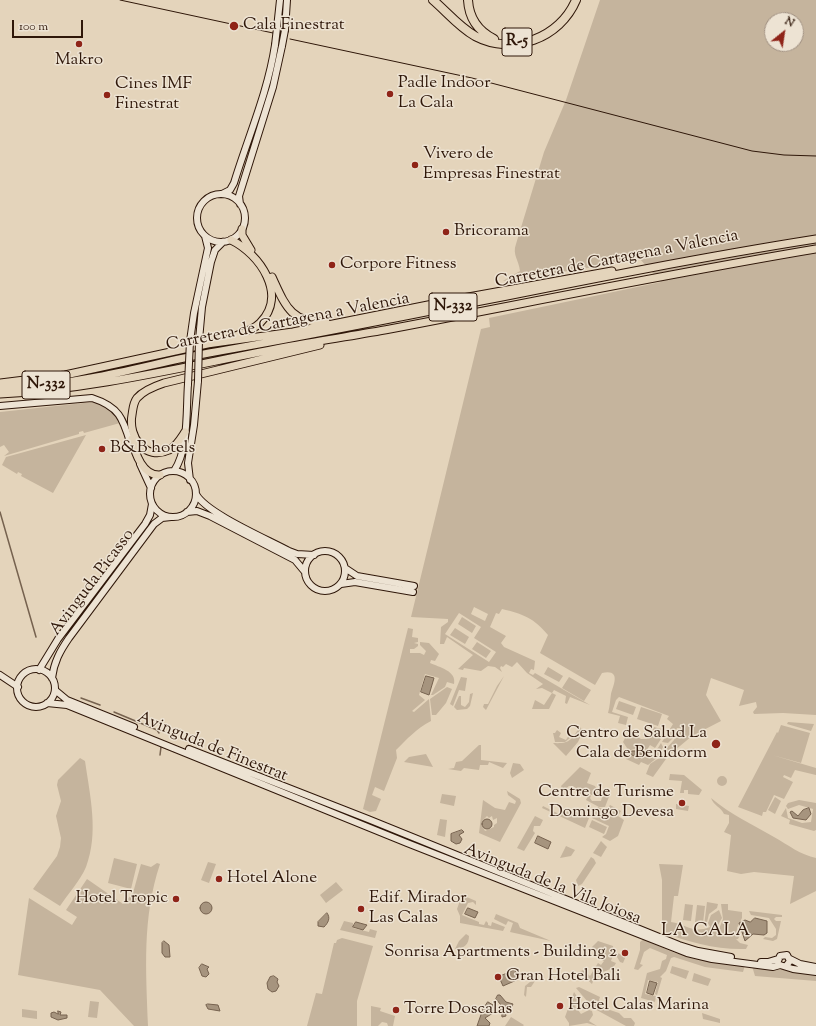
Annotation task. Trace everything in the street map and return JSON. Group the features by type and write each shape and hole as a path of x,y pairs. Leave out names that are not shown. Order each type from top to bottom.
{"highway":[{"path":"433,0 471,33 487,41 509,45 529,42 551,32 566,18 576,0"},
{"name":"R-5","path":"468,0 472,19 482,32 498,40 514,42 528,39 548,30 561,19 573,0"},
{"path":"242,229 242,235 246,244 270,273 284,303 292,313 303,320 317,323 340,322"},
{"name":"Carretera de Cartagena a Valencia","path":"0,388 36,386 91,378 180,358 301,338 642,269 816,239"},
{"path":"0,383 65,375 228,339 253,329 261,323 271,307 271,286 264,271 243,247 227,241"},
{"name":"Carretera de Cartagena a Valencia","path":"0,394 50,391 119,381 725,264 816,249"},
{"path":"207,344 293,332 611,271 642,269"},
{"path":"185,432 180,441 170,450 155,453 144,449 136,442 130,424 133,405 138,397 149,389 164,383 308,348 357,334"},
{"path":"132,431 133,443 145,470 149,474 160,475"}],"main road":[{"path":"227,241 210,240 205,236 199,228 197,221 199,208 208,198 230,190 234,183 266,84 275,45 280,0"},
{"path":"187,512 197,511 210,516 295,560 305,572 309,584 318,590 329,591 341,584 355,582 413,589 357,576 345,568 339,557 332,553 322,552 314,555 297,554 288,551 213,511 199,500 190,480 188,463 194,425 202,306 215,250 242,229 244,213 238,196 275,80 285,30 287,0"},
{"path":"222,194 234,199 240,204"},
{"path":"174,471 181,458 185,432 190,341 194,313 208,248 205,236"},
{"path":"0,406 80,398 92,398 105,402 114,408 123,420 134,452 150,488 152,504 157,510 171,517 182,515 192,507 196,494"},
{"path":"150,488 160,475 174,471 180,472 190,480"},
{"name":"Avinguda Picasso","path":"39,670 66,628 145,524 150,515 152,504"},
{"name":"Avinguda Picasso","path":"52,678 54,665 60,651 69,638 154,524 162,518 171,517"},
{"path":"305,572 307,562 314,555"},
{"path":"341,584 345,568"},
{"path":"30,670 39,670 47,672 52,678 55,690 53,696 47,703 36,707 27,704 20,698 18,687 21,677 30,670"},
{"path":"3,676 21,677"},
{"path":"3,676 18,687"},
{"name":"Avinguda de Finestrat","path":"55,690 67,700 368,819 404,834 410,841"},
{"name":"Avinguda de Finestrat","path":"47,703 67,705 364,825"},
{"name":"Avinguda de la Vila Joiosa","path":"364,825 410,841 698,952 781,963 793,969 816,972"},
{"name":"Avinguda de la Vila Joiosa","path":"410,841 687,953 703,958 772,967 781,963"},
{"path":"790,959 790,963 781,963 783,954 800,964 816,967"}],"shaded area":[{"path":"600,0 816,0 816,715 783,713 754,714 753,712 757,707 756,702 739,706 744,690 711,678 706,695 721,721 692,736 668,756 663,752 674,740 680,728 677,728 673,738 668,743 662,742 673,724 667,719 669,716 619,697 616,700 612,712 628,717 626,725 618,723 620,716 608,713 615,678 612,673 602,673 595,685 540,653 548,635 538,624 522,615 502,609 499,614 496,613 490,627 506,636 501,643 504,647 535,661 534,670 531,669 529,673 533,675 535,673 590,705 570,697 567,704 565,703 566,696 554,690 552,693 542,688 536,689 543,684 527,673 517,662 512,667 506,664 503,667 501,666 500,668 502,672 495,667 488,666 481,671 464,668 463,670 458,669 473,655 447,637 444,644 440,644 441,627 448,622 448,619 411,617 481,329 490,327 489,318 661,282 639,258 601,266 503,281 520,271 515,254 515,248 544,152 566,100","holes":["474,607 488,614 485,621 471,614","459,613 481,627 474,638 496,652 489,662 445,634"]},
{"path":"93,402 102,405 109,410 115,415 120,423 84,433 83,431 79,432 79,434 4,456 9,452 4,445 0,447 0,412"},
{"path":"86,435 53,493 21,476 22,474 18,472 17,474 2,465 6,457"},
{"path":"462,617 476,626 472,633 458,624"},
{"path":"408,628 413,629 412,637 418,638 418,642 414,643 418,644 418,646 414,649 410,649 410,653 420,653 424,655 426,651 420,645 420,642 429,643 439,654 435,661 431,660 430,663 450,673 453,676 454,684 447,682 445,687 431,695 439,678 425,674 419,695 425,700 412,711 414,712 429,699 431,721 416,731 396,750 397,758 384,791 375,787 372,795 381,799 376,811 370,812 363,809"},
{"path":"455,628 469,637 465,644 450,635"},
{"path":"477,642 491,651 486,658 472,649"},
{"path":"548,667 563,676 559,682 544,674"},
{"path":"426,676 434,678 429,695 421,692"},
{"path":"504,676 486,710 483,707 484,704 488,704"},
{"path":"461,677 467,678 465,691 459,690 453,706 450,704"},
{"path":"569,677 591,690 584,701 562,688"},
{"path":"447,687 452,689 446,703 436,715 432,715 430,699"},
{"path":"473,693 470,706 467,709 457,710 454,707 459,696 461,696 461,705 465,707 469,702 470,694"},
{"path":"552,693 556,695 549,709 532,709 535,700 544,705"},
{"path":"619,701 636,707 633,715 616,709"},
{"path":"641,707 662,714 658,726 637,719"},
{"path":"788,722 814,724 811,731 787,724"},
{"path":"781,725 810,733 801,763 772,755 816,768 816,775 795,770 791,778 784,775 783,777 793,782 784,799 774,795 766,812 763,812 762,816 738,807"},
{"path":"580,727 583,731 578,742 566,756 553,743 567,742"},
{"path":"654,727 661,729 656,735 661,739 655,748 650,745 645,753 653,756 661,743 663,747 658,757 648,765 641,762 639,765 626,759 627,756 623,753 627,748 623,742 625,738 632,734 641,739 647,739","holes":["642,747 645,748 640,760 629,754 631,750 637,748 640,750"]},
{"path":"557,730 561,733 559,737 566,740 569,735 570,738 565,742 555,742 553,733"},
{"path":"479,745 481,745 481,760 507,763 503,768 489,762 488,765 480,765 479,770 464,768 461,771 448,769 454,768 456,762 462,761"},
{"path":"632,751 643,751 640,759 630,754"},
{"path":"426,754 433,767 404,762 409,757"},
{"path":"662,756 666,759 653,777 646,774 650,764"},
{"path":"80,758 85,761 89,788 93,828 92,841 86,867 60,906 33,889 57,856 60,847 61,838 56,816 61,801 57,785 58,780"},
{"path":"513,763 520,764 524,770 512,778 510,773"},
{"path":"580,767 591,773 587,783 595,786 597,790 592,795 589,794 590,790 582,796 573,786 569,786 563,791 561,786"},
{"path":"670,774 684,775 702,790 699,795 688,794 688,790 684,790 684,793 680,793 682,781 669,780"},
{"path":"722,776 727,781 722,786 717,781"},
{"path":"600,789 610,794 605,807 599,807 586,800 589,794 592,801 601,801 602,797 596,793"},
{"path":"507,791 520,799 521,803 500,842 479,833 483,800 495,808 505,810 509,802 515,804 516,801 508,795","holes":["487,816 489,818 492,816 493,820 497,818 497,823 494,827 485,831 482,825"]},
{"path":"442,794 456,796 454,806 440,803"},
{"path":"775,797 781,801 775,814 768,810"},
{"path":"711,798 734,814 805,855 816,858 816,891 790,904 794,876 754,872 741,874 727,871 731,835 724,832 729,823 729,815 724,814"},
{"path":"799,800 816,803 816,830 814,831 789,824 790,820 781,816 786,808 788,818 802,823 811,822 813,809 799,805 788,809 786,806 788,803"},
{"path":"676,804 689,806 688,811 676,809"},
{"path":"610,805 621,811 618,816 624,820 618,836 610,841 602,837 606,834 609,826 592,818 598,807 606,811"},
{"path":"543,806 561,815 563,811 566,813 570,809 589,818 585,828 542,808"},
{"path":"809,808 811,814 806,820 793,818 790,812 792,811 798,816 803,810"},
{"path":"535,816 543,820 540,826 534,826 533,831 535,833 524,851 517,848"},
{"path":"440,819 447,820 445,837 437,835"},
{"path":"485,819 489,819 491,820 491,828 485,829 482,826 482,822"},
{"path":"592,820 607,827 604,834 589,827"},
{"path":"462,830 464,832 459,835 462,839 460,843 456,844 451,841 451,834"},
{"path":"538,836 551,842 548,849 535,843"},
{"path":"601,841 607,847 601,857 593,853"},
{"path":"566,846 575,850 571,856 560,858"},
{"path":"591,857 596,863 582,884 578,886 576,880"},
{"path":"114,858 137,864 131,889 108,883"},
{"path":"208,862 216,864 209,883 201,880"},
{"path":"157,863 160,864 150,904 146,944 148,1026 134,1026 100,990 18,975 29,898 72,925 77,917 66,910 87,879 123,904 133,893 141,864 151,867"},
{"path":"659,864 683,865 678,896 674,896 671,922 689,928 704,929 710,927 708,923 711,915 719,910 722,918 718,925 719,929 723,919 721,904 728,904 728,910 742,912 742,918 737,928 740,935 738,939 736,939 740,943 748,945 746,949 703,945 662,932 662,880"},
{"path":"336,882 343,890 326,903 320,895"},
{"path":"462,895 476,901 476,905 473,902 468,903 462,915 479,922 479,924 484,925 486,921 488,925 491,926 492,922 505,927 503,931 460,923 460,916 457,909"},
{"path":"204,902 208,902 212,908 208,914 204,914 200,910 200,906"},
{"path":"707,902 718,904 717,908 709,914 706,926 704,926"},
{"path":"685,904 693,905 691,921 683,920"},
{"path":"697,905 705,906 703,923 695,922"},
{"path":"468,908 478,912 475,918 465,914"},
{"path":"749,911 782,915 782,917 776,917 774,919 776,921 781,921 777,939 773,941 763,939 765,937 772,938 776,935 776,929 769,918 751,915"},
{"path":"327,913 329,919 327,924 324,927 318,926 318,922"},
{"path":"496,914 518,923 520,928 551,941 510,932 513,923 508,921 506,925 494,919"},
{"path":"755,918 767,921 767,933 764,935 753,934 745,941 739,923 745,920 750,922"},
{"path":"344,921 353,923 353,928 369,932 370,929 377,931 375,938 340,930"},
{"path":"356,922 367,925 363,930 353,927"},
{"path":"466,934 469,936 467,944 461,948 455,949 459,941"},
{"path":"342,938 373,946 357,1001 357,1026 307,1026 316,993 322,994 334,943"},
{"path":"645,938 651,943 675,953 696,958 745,965 743,972 705,967 674,957 671,958 666,971 660,977 662,978 657,995 655,994 658,982 648,980 645,994 656,996 655,1002 641,998 647,973 660,969 662,961 666,959 667,955 650,948 644,952 640,964 643,965 638,970 634,969 640,950 640,942"},
{"path":"164,941 169,945 170,957 165,957 162,953 162,943"},
{"path":"598,941 613,946 614,952 611,961 616,963 610,969 596,973 592,984 579,972 583,970 590,976 598,963 601,965 604,961 598,958 592,947"},
{"path":"614,952 626,956 623,963 620,962"},
{"path":"202,964 209,967 207,969 209,974 206,977 202,976 199,968"},
{"path":"672,966 689,971 686,979 670,973"},
{"path":"752,966 816,974 816,981 755,976"},
{"path":"515,970 519,979 503,986 499,977"},
{"path":"694,973 711,979 708,986 692,981"},
{"path":"274,976 278,979 277,982 279,986 276,991 272,992 268,989 267,983 270,977"},
{"path":"535,981 531,987 527,987 526,997 524,995 525,986 530,982"},
{"path":"650,981 657,983 653,995 647,993"},
{"path":"579,987 600,997 599,1000 604,1008 619,1013 624,1018 631,1018 635,1023 634,1026 626,1026 593,1008 576,988"},
{"path":"574,992 580,1001 575,1006 581,1014 589,1010 592,1011 593,1015 589,1021 597,1026 587,1023 569,1026 569,1023 565,1017"},
{"path":"498,995 500,995 506,1002 513,1004 511,1008 504,1008 506,1016 502,1017 501,1005 496,999"},
{"path":"90,1001 99,1002 97,1018 88,1017"},
{"path":"488,1002 493,1005 493,1013 485,1018 490,1023 489,1026 477,1026 483,1009"},
{"path":"206,1005 218,1005 220,1011 208,1009"},
{"path":"371,1006 381,1008 380,1011 395,1016 393,1026 388,1026 387,1023 382,1022 378,1026 371,1026"},
{"path":"22,1009 37,1011 37,1019 22,1017"},
{"path":"58,1011 61,1012 60,1015 67,1015 67,1018 58,1020 51,1017 51,1013 54,1012 58,1014"},
{"path":"702,1013 720,1019 720,1023 703,1019"},
{"path":"511,1017 524,1025 505,1026"}],"waterway":[{"path":"0,512 36,637"},
{"path":"81,698 100,705"},
{"path":"114,712 157,730 159,733"},
{"path":"160,755 161,747"}],"tram line":[{"path":"120,0 273,33"},
{"path":"290,39 472,78 752,151 784,155 816,156"}],"place":[{"name":"Cala Finestrat","path":"234,26"},
{"name":"Makro","path":"79,44"},
{"name":"Padle Indoor La Cala","path":"390,94"},
{"name":"Cines IMF Finestrat","path":"107,95"},
{"name":"Vivero de Empresas Finestrat","path":"415,165"},
{"name":"Bricorama","path":"446,232"},
{"name":"Corpore Fitness","path":"332,265"},
{"name":"B&B hotels","path":"102,449"},
{"name":"Centro de Salud La Cala de Benidorm","path":"716,744"},
{"name":"Centre de Turisme Domingo Devesa","path":"682,803"},
{"name":"Hotel Alone","path":"219,879"},
{"name":"Hotel Tropic","path":"176,899"},
{"name":"Edif. Mirador Las Calas","path":"361,909"},
{"name":"Sonrisa Apartments - Building 2","path":"625,953"},
{"name":"Gran Hotel Bali","path":"498,977"},
{"name":"Hotel Calas Marina","path":"560,1006"},
{"name":"Torre Doscalas","path":"396,1010"}],"district":[{"name":"LA CALA","path":"706,932"}]}
